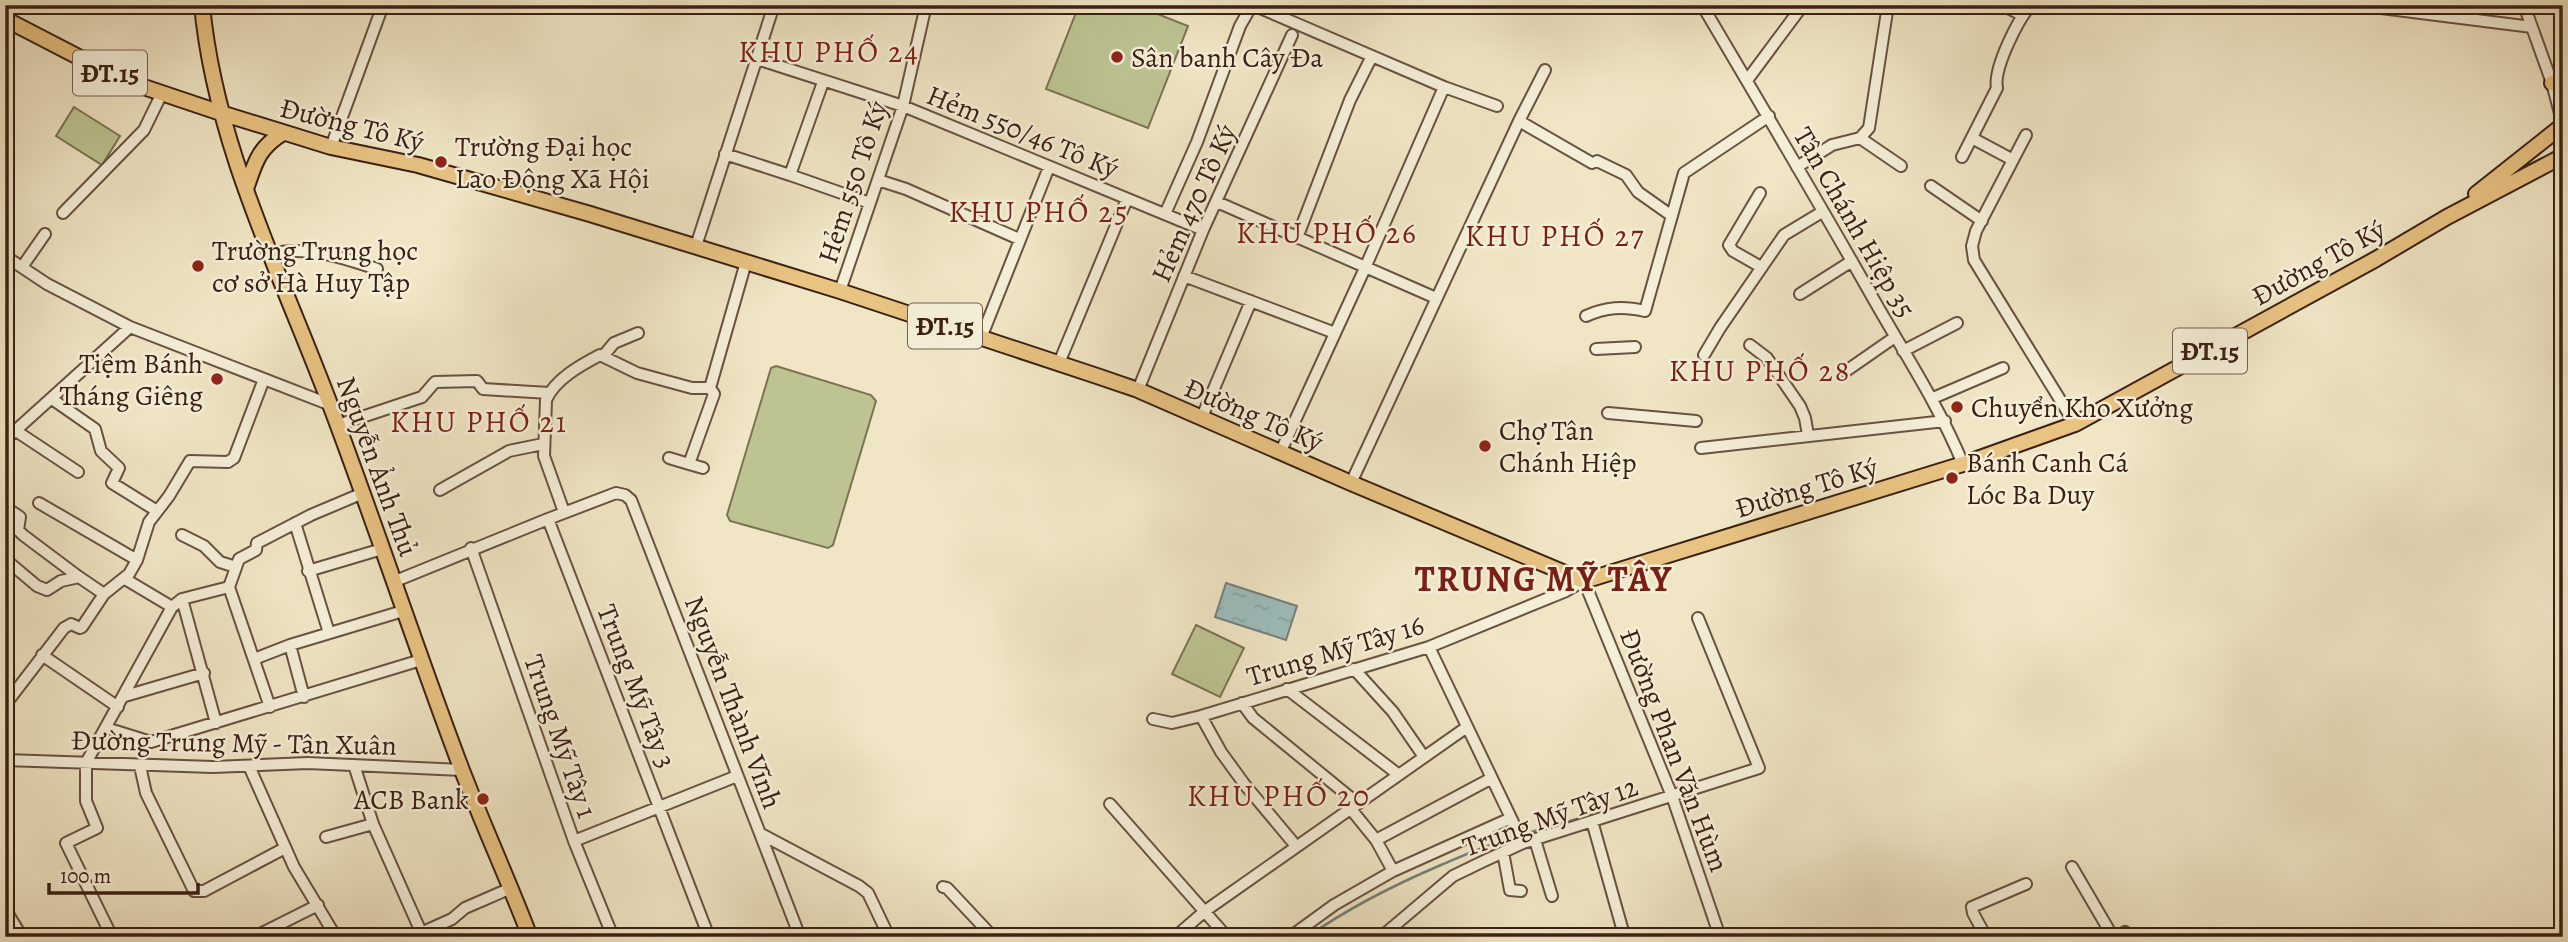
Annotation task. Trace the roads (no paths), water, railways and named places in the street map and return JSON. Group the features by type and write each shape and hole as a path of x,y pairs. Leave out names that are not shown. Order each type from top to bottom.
{"main road":[{"name":"Nguyễn Ảnh Thủ","path":"202,5 204,30 221,113 246,189 331,405 462,770 530,937"},
{"name":"Đường Tô Ký","path":"5,19 123,79 221,113 331,147 418,165 696,246 1138,390 1584,581 1963,464 2076,424 2447,217 2563,156"},
{"name":"Đường Tô Ký","path":"2447,217 2563,125"},
{"path":"246,189 251,170 265,146 284,133"}],"street":[{"path":"331,147 383,5"},
{"path":"696,246 774,5"},
{"name":"Hẻm 550 Tô Ký","path":"840,291 903,106 926,5"},
{"path":"1165,214 1197,142 1240,26 1252,5 1497,106"},
{"name":"Tân Chánh Hiệp 35","path":"1702,5 1748,79 1822,212 1933,398 1963,464"},
{"path":"1748,79 1803,5"},
{"path":"1797,167 1832,145 1860,138 1865,134 1871,122 1888,5"},
{"path":"2002,5 2022,15"},
{"path":"1962,157 1997,88 2001,62 2022,15 2031,5"},
{"path":"2357,5 2532,27"},
{"path":"2524,5 2557,85 2563,125"},
{"name":"Hẻm 470 Tô Ký","path":"1138,390 1203,230 1292,35"},
{"path":"1297,237 1350,100 1372,56"},
{"name":"Hẻm 550/46 Tô Ký","path":"757,59 903,106 1203,230"},
{"path":"1351,483 1545,70"},
{"path":"789,175 823,82"},
{"path":"1281,451 1444,86"},
{"path":"62,214 144,130 162,93"},
{"path":"1586,316 1602,309 1619,307 1645,311 1682,176 1687,170 1769,116"},
{"path":"1519,121 1594,162 1626,175 1638,192 1672,216"},
{"path":"2026,135 1973,239 1974,260 2076,424"},
{"path":"1860,138 1900,166"},
{"path":"1972,138 2013,160"},
{"path":"725,154 870,203"},
{"path":"982,338 1049,167"},
{"path":"878,180 906,189 1019,239"},
{"path":"1931,186 1982,221"},
{"path":"1760,193 1729,245 1733,251 1761,267"},
{"path":"1059,363 1128,199"},
{"path":"1217,202 1436,298"},
{"path":"1704,355 1783,235 1822,212"},
{"path":"22,267 45,234"},
{"path":"271,254 288,250 313,252 377,269"},
{"path":"5,256 47,284 130,327 331,405"},
{"path":"1800,294 1852,261"},
{"path":"689,464 714,394 710,388 746,262"},
{"path":"1184,276 1335,333"},
{"path":"1202,418 1251,301"},
{"path":"1903,351 1957,323"},
{"path":"5,440 130,327"},
{"path":"393,582 564,512 544,456 546,400 549,393 574,371 604,355 614,343 638,333"},
{"path":"1846,371 1895,337"},
{"path":"1750,345 1767,358 1800,406 1808,435"},
{"path":"1596,349 1634,347"},
{"path":"604,355 637,373 692,388 710,388"},
{"path":"1933,398 2003,368"},
{"path":"5,705 68,625 82,627 104,594 125,579 137,560 149,522 190,461 228,462 234,458 264,379"},
{"path":"338,425 422,397 435,382 469,380 477,381 483,389 549,393"},
{"path":"52,399 95,429 101,451 119,468 112,483 157,511"},
{"path":"1608,413 1696,421"},
{"path":"1701,448 1945,421"},
{"path":"16,431 78,472"},
{"path":"440,490 509,451 543,444"},
{"path":"669,458 703,468"},
{"path":"270,707 229,587 239,559 256,550 257,543 363,493"},
{"name":"Nguyễn Thành Vĩnh","path":"564,512 616,493 631,500 800,937"},
{"path":"38,503 137,560"},
{"path":"5,507 20,517 18,530 23,535 104,594"},
{"name":"Trung Mỹ Tây 3","path":"548,519 709,937"},
{"path":"295,523 329,633"},
{"path":"182,536 204,546 220,562 236,567"},
{"name":"Trung Mỹ Tây 1","path":"471,548 573,841 613,937"},
{"path":"308,571 382,549"},
{"path":"5,559 37,586 47,590 61,581 79,577"},
{"path":"125,579 172,607"},
{"name":"Trung Mỹ Tây 16","path":"1153,719 1171,723 1201,716 1429,647 1566,591 1584,581"},
{"name":"Đường Phan Văn Hùm","path":"1584,581 1672,796 1720,937"},
{"path":"112,937 66,843 97,828 86,801 86,763 172,607 182,598 229,587"},
{"path":"182,598 216,723"},
{"path":"254,659 290,645 403,611"},
{"name":"Trung Mỹ Tây 12","path":"1381,937 1454,876 1503,852 1521,838 1535,840 1759,768 1698,618"},
{"path":"290,645 304,696"},
{"path":"1429,647 1521,838"},
{"path":"42,655 118,707"},
{"path":"106,728 151,742 421,660"},
{"path":"1354,669 1393,712 1424,757"},
{"path":"125,696 204,673"},
{"path":"1287,689 1399,775"},
{"path":"1242,703 1253,718 1353,805 1393,871"},
{"path":"1201,716 1245,785 1296,846"},
{"path":"1175,937 1205,911 1467,727"},
{"name":"Đường Trung Mỹ - Tân Xuân","path":"5,760 140,766 308,763 462,770"},
{"path":"354,765 373,824 417,934 449,921 465,908 511,888"},
{"path":"140,766 146,793 194,891 204,891 285,848"},
{"path":"249,766 294,867 336,937"},
{"path":"573,841 737,776"},
{"path":"1376,840 1492,778"},
{"path":"1110,804 1227,937"},
{"path":"1290,937 1334,905 1393,871 1511,818"},
{"path":"1592,821 1624,935"},
{"path":"326,837 373,824"},
{"path":"761,834 859,886 867,894 889,937"},
{"path":"1535,840 1552,896"},
{"path":"1503,852 1510,890 1521,891"},
{"path":"2072,867 2114,937 2125,932 2130,937"},
{"path":"1986,937 1972,907 2026,884"},
{"path":"943,887 947,888 993,937"},
{"path":"254,937 318,905"},
{"path":"5,909 22,937"}],"water":[{"path":"1226,583 1297,606 1286,640 1215,617"}],"waterway":[{"path":"1524,834 1595,814"},
{"path":"1307,937 1356,906 1406,880 1479,849 1518,836"}],"place":[{"name":"Sân banh Cây Đa","path":"1117,57"},
{"name":"Trường Đại học Lao Động Xã Hội","path":"441,162"},
{"name":"Trường Trung học cơ sở Hà Huy Tập","path":"198,266"},
{"name":"Tiệm Bánh Tháng Giêng","path":"217,379"},
{"name":"Chuyển Kho Xưởng","path":"1957,407"},
{"name":"Chợ Tân Chánh Hiệp","path":"1485,446"},
{"name":"Bánh Canh Cá Lóc Ba Duy","path":"1952,478"},
{"name":"ACB Bank","path":"483,799"}],"district":[{"name":"KHU PHỐ 24","path":"829,52"},
{"name":"KHU PHỐ 25","path":"1039,212"},
{"name":"KHU PHỐ 26","path":"1327,233"},
{"name":"KHU PHỐ 27","path":"1555,236"},
{"name":"KHU PHỐ 28","path":"1760,371"},
{"name":"KHU PHỐ 21","path":"479,422"},
{"name":"TRUNG MỸ TÂY","path":"1544,579"},
{"name":"KHU PHỐ 20","path":"1279,796"}]}
